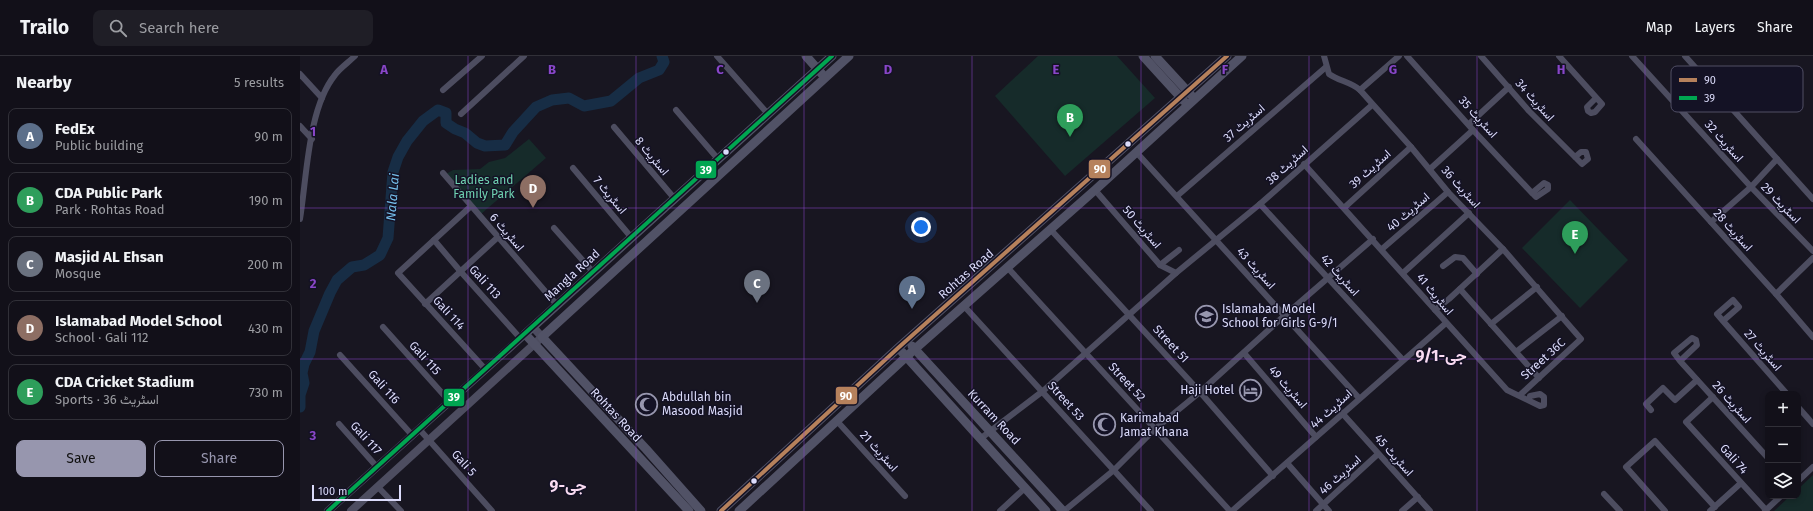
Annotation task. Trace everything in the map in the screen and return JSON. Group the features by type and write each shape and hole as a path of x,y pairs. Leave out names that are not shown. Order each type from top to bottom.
{"main road":[{"path":"806,56 825,78"},
{"name":"Mangla Road","path":"542,337 849,56"},
{"path":"1143,56 1184,95 1195,98"},
{"path":"1156,56 1184,95 1188,105"},
{"name":"Rohtas Road","path":"721,511 898,348 1227,56"},
{"name":"Rohtas Road","path":"739,511 836,420 1137,153 1242,56"},
{"name":"Mangla Road","path":"522,336 818,69 828,57"},
{"path":"828,57 835,68"},
{"path":"1028,234 1036,242"},
{"name":"Rohtas Road","path":"522,336 534,344 689,511"},
{"name":"Rohtas Road","path":"542,337 646,449 701,511"},
{"name":"Kurram Road","path":"907,341 1064,511"},
{"name":"Kurram Road","path":"898,348 907,356 1046,511"}],"street":[{"path":"300,219 302,188 316,115 322,98 335,74 355,56"},
{"path":"443,90 482,56"},
{"path":"462,114 524,56"},
{"path":"718,56 768,114"},
{"path":"1324,56 1326,67"},
{"path":"1360,90 1400,56"},
{"name":"اسٹریٹ 35","path":"1407,56 1532,193"},
{"name":"اسٹریٹ 34","path":"1481,56 1575,158"},
{"path":"1558,56 1596,98"},
{"name":"اسٹریٹ 32","path":"1632,56 1671,99"},
{"path":"1685,56 1694,66"},
{"name":"اسٹریٹ 36","path":"1326,67 1329,74 1334,78 1353,84 1360,90 1430,169 1448,192 1503,248 1582,339"},
{"name":"اسٹریٹ 37","path":"1177,196 1326,67"},
{"path":"300,74 322,98"},
{"path":"1430,169 1509,87"},
{"name":"اسٹریٹ 38","path":"980,439 992,432 1043,391 1130,316 1176,273 1260,204 1372,105"},
{"path":"676,110 718,159"},
{"name":"اسٹریٹ 32","path":"1683,112 1751,187"},
{"path":"1736,112 1813,199"},
{"path":"300,126 312,139"},
{"name":"اسٹریٹ 8","path":"614,127 674,198"},
{"name":"اسٹریٹ 28","path":"1636,139 1813,337"},
{"name":"اسٹریٹ 39","path":"1344,207 1411,147"},
{"name":"اسٹریٹ 43","path":"1137,153 1359,398"},
{"path":"1711,222 1751,187 1778,159"},
{"name":"اسٹریٹ 41","path":"1304,164 1382,249 1507,390 1540,406 1544,405 1544,397 1540,394 1530,396"},
{"name":"اسٹریٹ 7","path":"573,168 631,237"},
{"name":"اسٹریٹ 6","path":"443,173 470,207 557,305"},
{"name":"اسٹریٹ 29","path":"1751,187 1813,252"},
{"name":"اسٹریٹ 50","path":"1095,190 1160,265 1176,273"},
{"name":"اسٹریٹ 40","path":"1382,249 1448,192"},
{"name":"اسٹریٹ 42","path":"1260,204 1403,360"},
{"path":"434,240 470,207"},
{"path":"1403,274 1469,213"},
{"path":"554,228 594,272"},
{"name":"Street 51","path":"1051,230 1200,392 1272,476"},
{"path":"425,304 498,237"},
{"path":"1064,511 1114,470 1155,429 1200,392 1284,316 1373,239"},
{"name":"Gali 114","path":"434,240 399,271 398,275 486,370"},
{"name":"Gali 113","path":"434,240 461,272 522,336"},
{"path":"1435,310 1477,274 1503,248"},
{"path":"1160,265 1179,250"},
{"path":"1443,266 1455,257 1463,258 1477,274"},
{"path":"1776,294 1813,258"},
{"name":"Street 52","path":"1007,267 1231,511"},
{"path":"1492,324 1537,287"},
{"path":"1460,289 1517,351 1539,378"},
{"name":"Street 53","path":"964,306 1151,511"},
{"path":"1517,351 1562,316"},
{"name":"اسٹریٹ 27","path":"1722,321 1784,391"},
{"name":"اسٹریٹ 44","path":"1231,511 1446,323"},
{"path":"533,327 542,337"},
{"name":"Gali 115","path":"383,328 450,402"},
{"name":"Mangla Road","path":"328,511 412,435 420,430 522,336"},
{"name":"Mangla Road","path":"351,511 428,439 542,337"},
{"name":"Street 36C","path":"1520,395 1582,339"},
{"name":"اسٹریٹ 49","path":"1244,353 1316,437"},
{"name":"Gali 116","path":"340,355 412,435"},
{"name":"اسٹریٹ 26","path":"1680,361 1765,455"},
{"path":"1651,410 1646,404 1663,388 1675,400 1697,380"},
{"name":"Gali 74","path":"1713,397 1686,422 1766,510"},
{"path":"1801,410 1813,424"},
{"name":"اسٹریٹ 45","path":"1342,413 1430,511"},
{"name":"اسٹریٹ 21","path":"836,420 905,496"},
{"name":"Gali 117","path":"339,424 377,467"},
{"name":"Gali 5","path":"420,430 492,511"},
{"path":"1665,511 1626,467 1655,441 1712,509 1741,483"},
{"name":"اسٹریٹ 46","path":"1316,511 1378,454"},
{"path":"1287,463 1329,511"},
{"path":"1801,478 1813,467"},
{"path":"378,487 401,511"},
{"path":"1000,511 1025,488"},
{"path":"1604,494 1620,511"},
{"path":"1402,511 1418,497"},
{"path":"1766,510 1778,499"}],"green space":[{"path":"1038,56 1117,56 1155,98 1065,176 995,96"},
{"name":"Ladies and Family Park","path":"529,139 546,158 481,214 446,174 453,170 480,169 489,162 505,158"},
{"path":"1570,200 1628,260 1580,308 1522,248"},
{"path":"1813,475 1813,511 1774,511 1787,499 1801,499 1801,486"}],"waterway":[{"name":"Nala Lai","path":"300,407 300,395 304,383 302,373 304,364 310,352 314,331 330,293 337,280 352,267 364,265 380,255 388,238 393,172 398,157 407,141 423,121 438,110 446,113 446,123 465,133 477,143 485,146 505,145 513,132 536,107 552,100 569,98 584,106 611,101 639,78 659,70 664,62 662,56"}],"transit line":[{"name":"39","path":"328,511 832,56"},
{"name":"90","path":"721,511 898,348 1227,56"}],"place":[{"name":"CDA Public Park","path":"1070,137"},
{"name":"Islamabad Model School","path":"533,208"},
{"name":"CDA Cricket Stadium","path":"1575,254"},
{"name":"Masjid AL Ehsan","path":"757,303"},
{"name":"FedEx","path":"912,309"},
{"name":"Islamabad Model School for Girls G-9/1","path":"1206,316"},
{"name":"Haji Hotel","path":"1250,390"},
{"name":"Abdullah bin Masood Masjid","path":"646,404"},
{"name":"Karimabad Jamat Khana","path":"1105,425"}],"district":[{"name":"جی-9/1","path":"1441,355"},
{"name":"جی-9","path":"568,485"}]}
